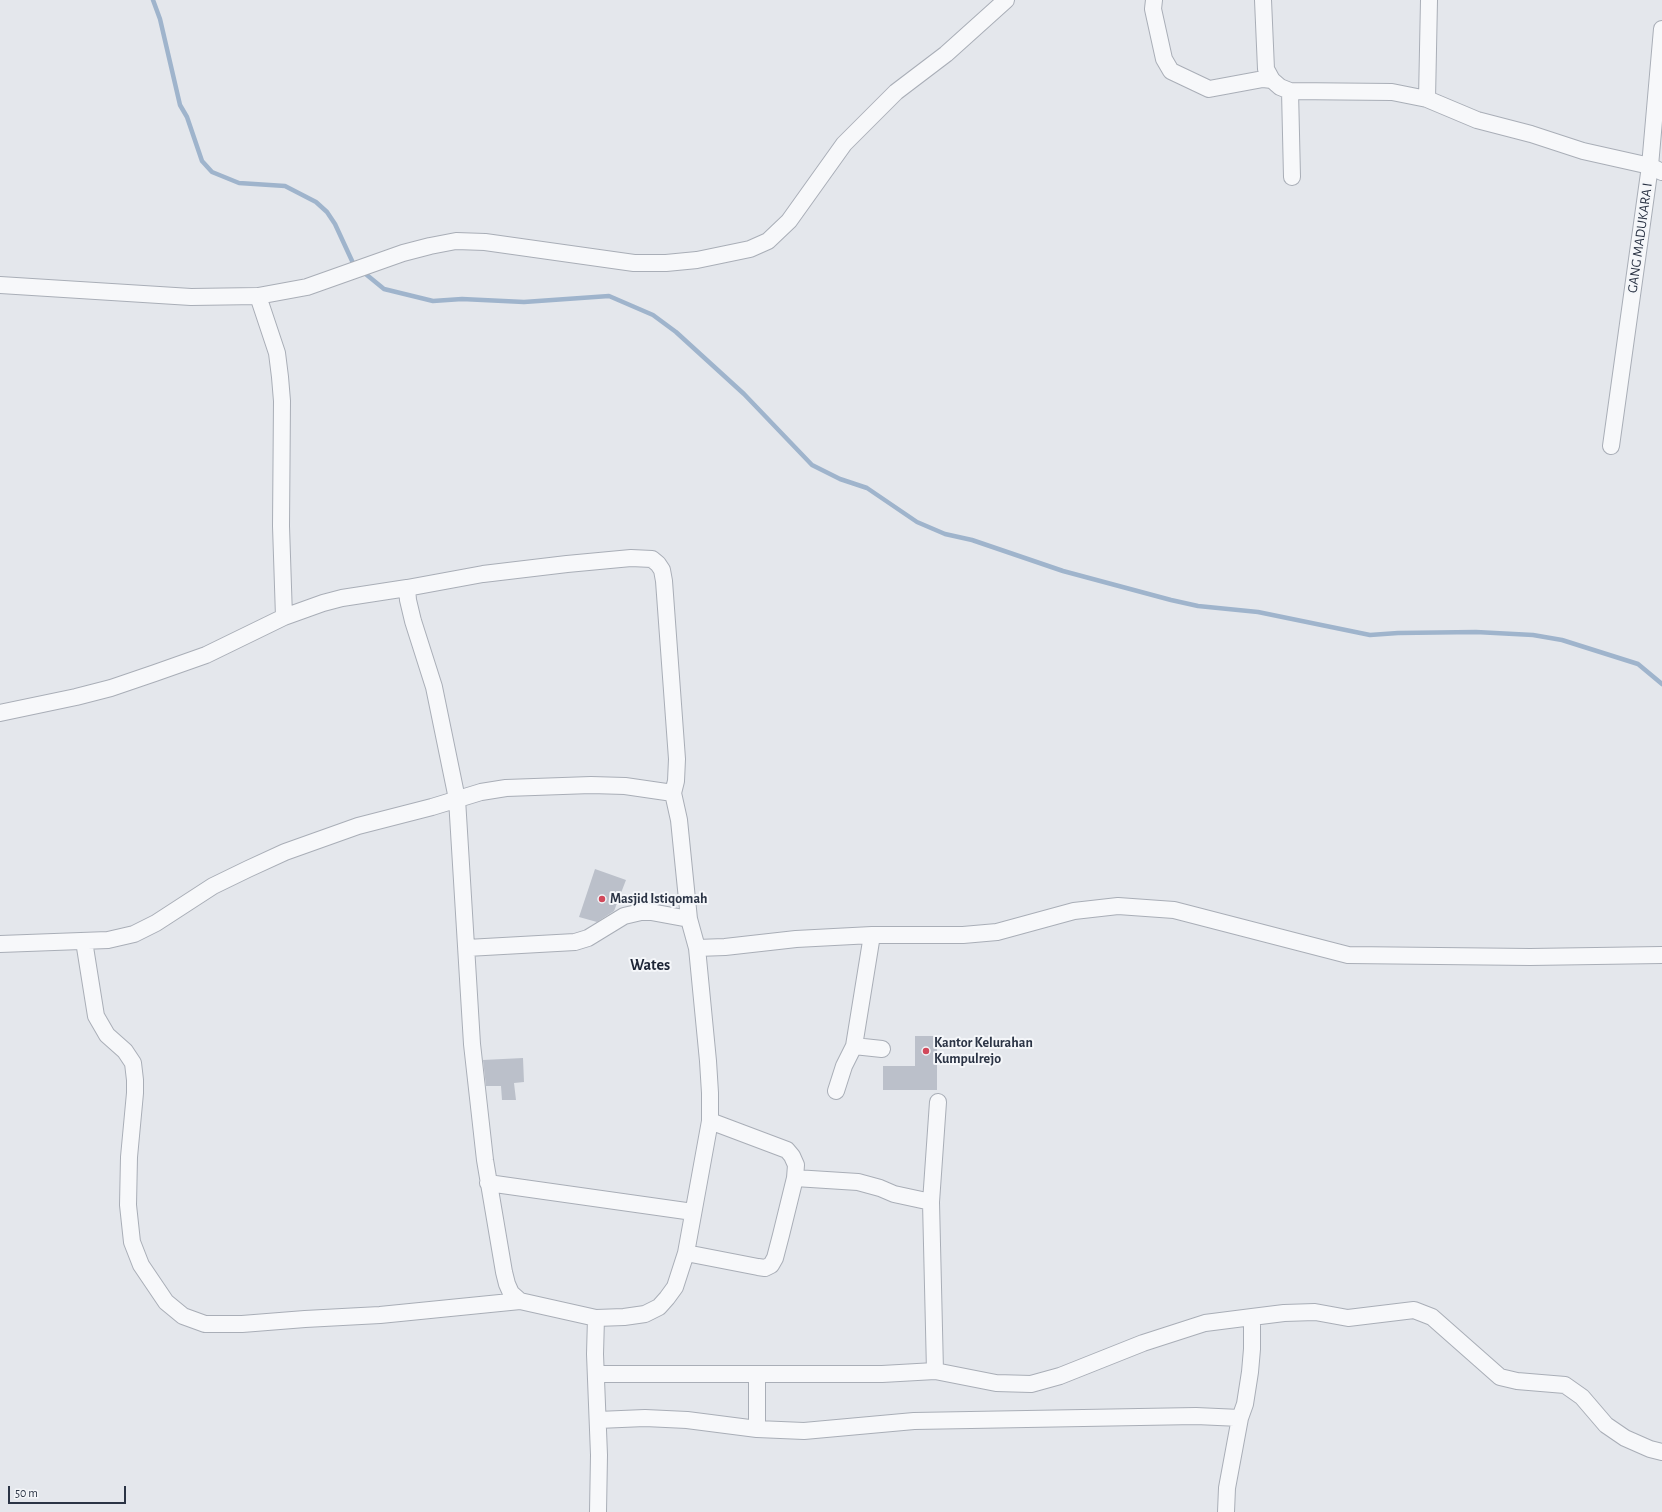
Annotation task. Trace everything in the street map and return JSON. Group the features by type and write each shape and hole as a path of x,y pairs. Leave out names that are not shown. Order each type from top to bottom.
{"street":[{"path":"0,285 191,297 258,296 307,287 372,264 430,246 456,241 485,242 634,263 666,263 698,260 750,249 768,241 789,221 844,144 896,92 946,54 1006,0"},
{"path":"1154,0 1153,9 1164,59 1171,71 1209,89 1263,79 1272,80"},
{"path":"1263,0 1266,69 1272,80 1280,87 1290,91 1392,92 1427,99 1477,120 1531,134 1583,151 1656,169"},
{"path":"1427,99 1429,0"},
{"name":"GANG MADUKARA I","path":"1611,446 1656,169 1662,29"},
{"path":"1290,91 1292,177"},
{"path":"258,296 277,354 280,376 282,416 281,526 284,617"},
{"path":"0,713 111,688 206,655 284,617 342,598 483,574 559,565 631,558 652,559 658,564 662,570 664,581 678,770 673,793 679,820 689,919 697,948 710,1093 710,1120 686,1253 675,1287 658,1307 644,1314 596,1318 520,1301 380,1314 305,1318 242,1324 205,1324 183,1316 166,1302 141,1265 132,1242 128,1205 129,1157 135,1093 134,1071 130,1057 107,1034 96,1016 84,941"},
{"path":"407,588 413,621 434,687 457,799 472,1044 488,1183 505,1278 512,1293 520,1301"},
{"path":"0,944 108,940 134,934 156,923 213,886 285,852 358,826 457,799 506,788 531,786 625,786 673,793"},
{"path":"697,948 725,947 796,939 872,935 963,935 997,932 1074,912 1126,906 1174,910 1348,955 1530,957 1662,955"},
{"path":"467,948 575,942 588,938 624,916 641,912 651,912 689,919"},
{"path":"836,1091 844,1066 854,1046 872,935"},
{"path":"854,1046 882,1048"},
{"path":"934,1371 931,1202 938,1102"},
{"path":"686,1253 750,1266 765,1268 771,1265 775,1258 796,1178 796,1165 790,1152 710,1120"},
{"path":"796,1178 858,1182 880,1188 894,1194 931,1202"},
{"path":"488,1183 693,1212"},
{"path":"596,1374 882,1374 934,1371 996,1383 1031,1384 1060,1376 1115,1354 1205,1323 1284,1313 1315,1312 1348,1318 1414,1310 1432,1317 1500,1377 1517,1381 1565,1385 1582,1397 1606,1425 1625,1438 1650,1449 1662,1452"},
{"path":"1226,1512 1226,1488 1240,1418 1245,1404 1250,1372 1252,1317"},
{"path":"596,1318 595,1354 598,1420 598,1512"},
{"path":"757,1375 757,1429"},
{"path":"598,1420 645,1418 687,1420 757,1429 804,1431 914,1422 1036,1418 1196,1416 1240,1418"}],"building":[{"name":"Masjid Istiqomah","path":"595,869 626,880 614,911 597,922 579,917"},
{"name":"Kantor Kelurahan Kumpulrejo","path":"915,1036 937,1036 937,1090 883,1090 883,1066 915,1066"},
{"path":"523,1058 524,1082 514,1083 516,1100 502,1100 501,1086 486,1086 483,1060"}],"waterway":[{"path":"153,0 160,19 180,105 187,117 202,161 212,172 239,183 285,186 316,202 327,212 335,224 353,263 356,266"},
{"path":"362,271 384,289 433,301 462,299 524,302 609,296 653,315 676,332 744,394 812,465 840,479 867,488 917,522 945,534 972,540 1063,571 1198,606 1258,612 1370,635 1398,633 1476,632 1533,635 1562,640 1638,664 1662,684"}],"place":[{"name":"Masjid Istiqomah","path":"602,899"},
{"name":"Kantor Kelurahan Kumpulrejo","path":"926,1051"}],"district":[{"name":"Wates","path":"650,965"}]}
